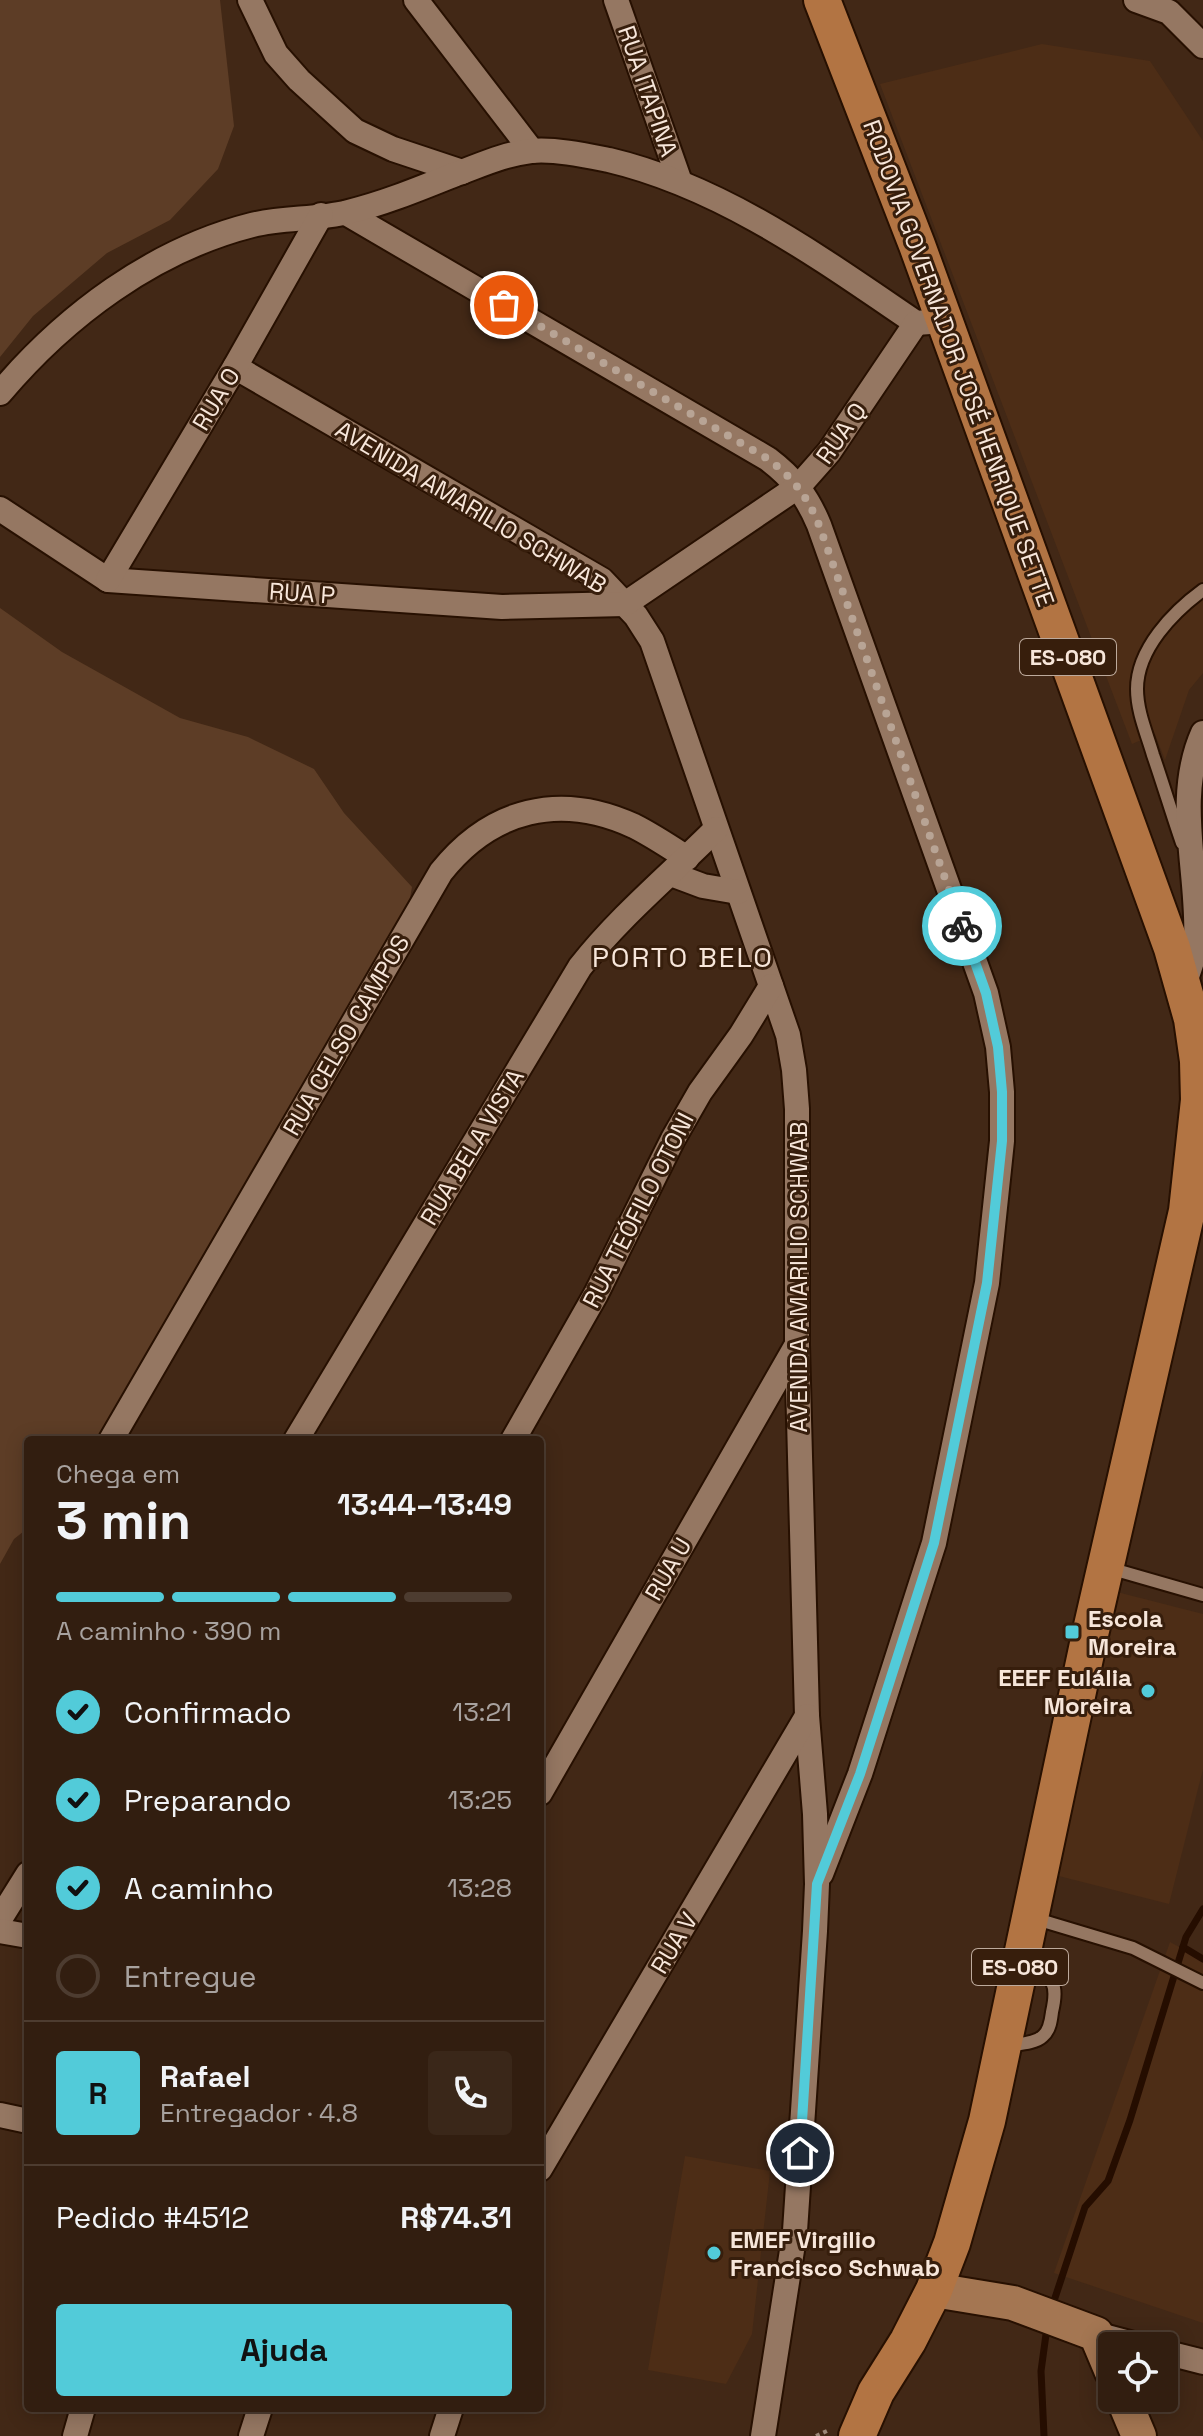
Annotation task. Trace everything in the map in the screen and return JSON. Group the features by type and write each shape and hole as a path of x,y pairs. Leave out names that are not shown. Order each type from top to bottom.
{"main road":[{"name":"RODOVIA GOVERNADOR JOSÉ HENRIQUE SETTE","path":"822,0 930,322 1137,848 1192,1019 1199,1100 1195,1212 1106,1567 975,2167 934,2290 908,2341 876,2392 857,2436"}],"street":[{"path":"250,0 276,54 299,80 355,131 393,149 462,172"},
{"path":"416,0 532,151"},
{"name":"RUA ITAPINA","path":"616,0 680,182"},
{"path":"1136,0 1203,21"},
{"path":"1169,12 1203,46"},
{"path":"0,393 49,339 82,313 157,263 205,239 283,219 346,213 495,158 532,151 594,157 652,170 680,182 795,241 930,322"},
{"path":"346,213 768,459 799,486 819,525 986,993 998,1047 1002,1092 1002,1141 987,1283 934,1543 860,1774 817,1884"},
{"name":"RUA O","path":"108,580 321,215"},
{"name":"RUA Q","path":"625,604 799,486 930,322"},
{"name":"AVENIDA AMARILIO SCHWAB","path":"235,367 602,580 625,604 652,641 788,1035 797,1109 797,1345 807,1716 813,1775 817,1884 795,2231 763,2436"},
{"name":"RUA P","path":"0,509 108,580 502,607 625,604"},
{"path":"1183,988 1196,946 1189,823 1191,778 1203,733"},
{"name":"RUA CELSO CAMPOS","path":"113,1436 441,872 456,854 474,837 517,816 564,808 612,817 636,827 679,866"},
{"name":"RUA BELA VISTA","path":"298,1436 580,967 619,920 716,829"},
{"path":"679,866 703,886 738,892"},
{"name":"RUA TEÓFILO OTONI","path":"515,1436 596,1294 673,1139 700,1092 771,986"},
{"name":"RUA U","path":"544,1786 797,1345"},
{"name":"RUA V","path":"544,2162 807,1716"},
{"path":"0,1919 24,1880"},
{"path":"0,1931 24,1935"},
{"path":"934,2290 1013,2303 1096,2334 1098,2339"},
{"path":"1178,2356 1203,2362"},
{"path":"75,2436 82,2412"},
{"path":"251,2436 259,2412"},
{"path":"442,2436 450,2412"},
{"path":"1129,2412 1139,2436"}],"lane":[{"path":"1192,873 1140,715 1137,688 1144,658 1160,631 1179,608 1203,590"},
{"path":"1106,1567 1203,1595"},
{"path":"1030,1918 1133,1948 1203,1983"}],"shaded area":[{"path":"0,0 220,0 234,126 218,169 170,220 107,253 33,316 0,357"},
{"path":"1042,44 1150,61 1203,141 1203,673 1189,690 1165,760 1155,734 1132,744 880,84"},
{"path":"0,608 62,652 180,718 248,737 314,769 344,813 412,887 406,920 105,1436 24,1436 24,1531 14,1539 0,1564"},
{"name":"EEEF Eulália Moreira","path":"1117,1592 1203,1614 1203,1769 1169,1904 1047,1873"},
{"path":"1170,1942 1203,1960 1203,2323 1054,2273"},
{"name":"EMEF Virgilio Francisco Schwab","path":"685,2156 770,2171 752,2334 726,2384 648,2370"}],"waterway":[{"path":"1052,2307 1085,2207 1108,2181 1186,1937 1203,1909"},
{"path":"1183,1947 1203,1959"},
{"path":"1044,2436 1041,2371 1047,2327"}],"way so far":[{"path":"504,305 768,459 799,486 819,525 962,926"}],"place":[{"name":"Escola Moreira","path":"1072,1632"},
{"name":"EEEF Eulália Moreira","path":"1148,1691"},
{"name":"EMEF Virgilio Francisco Schwab","path":"714,2253"}],"district":[{"name":"PORTO BELO","path":"683,957"}],"route":[{"path":"800,2153 817,1884 860,1774 934,1543 987,1283 1002,1141 1002,1092 998,1047 986,993 962,926"}]}
